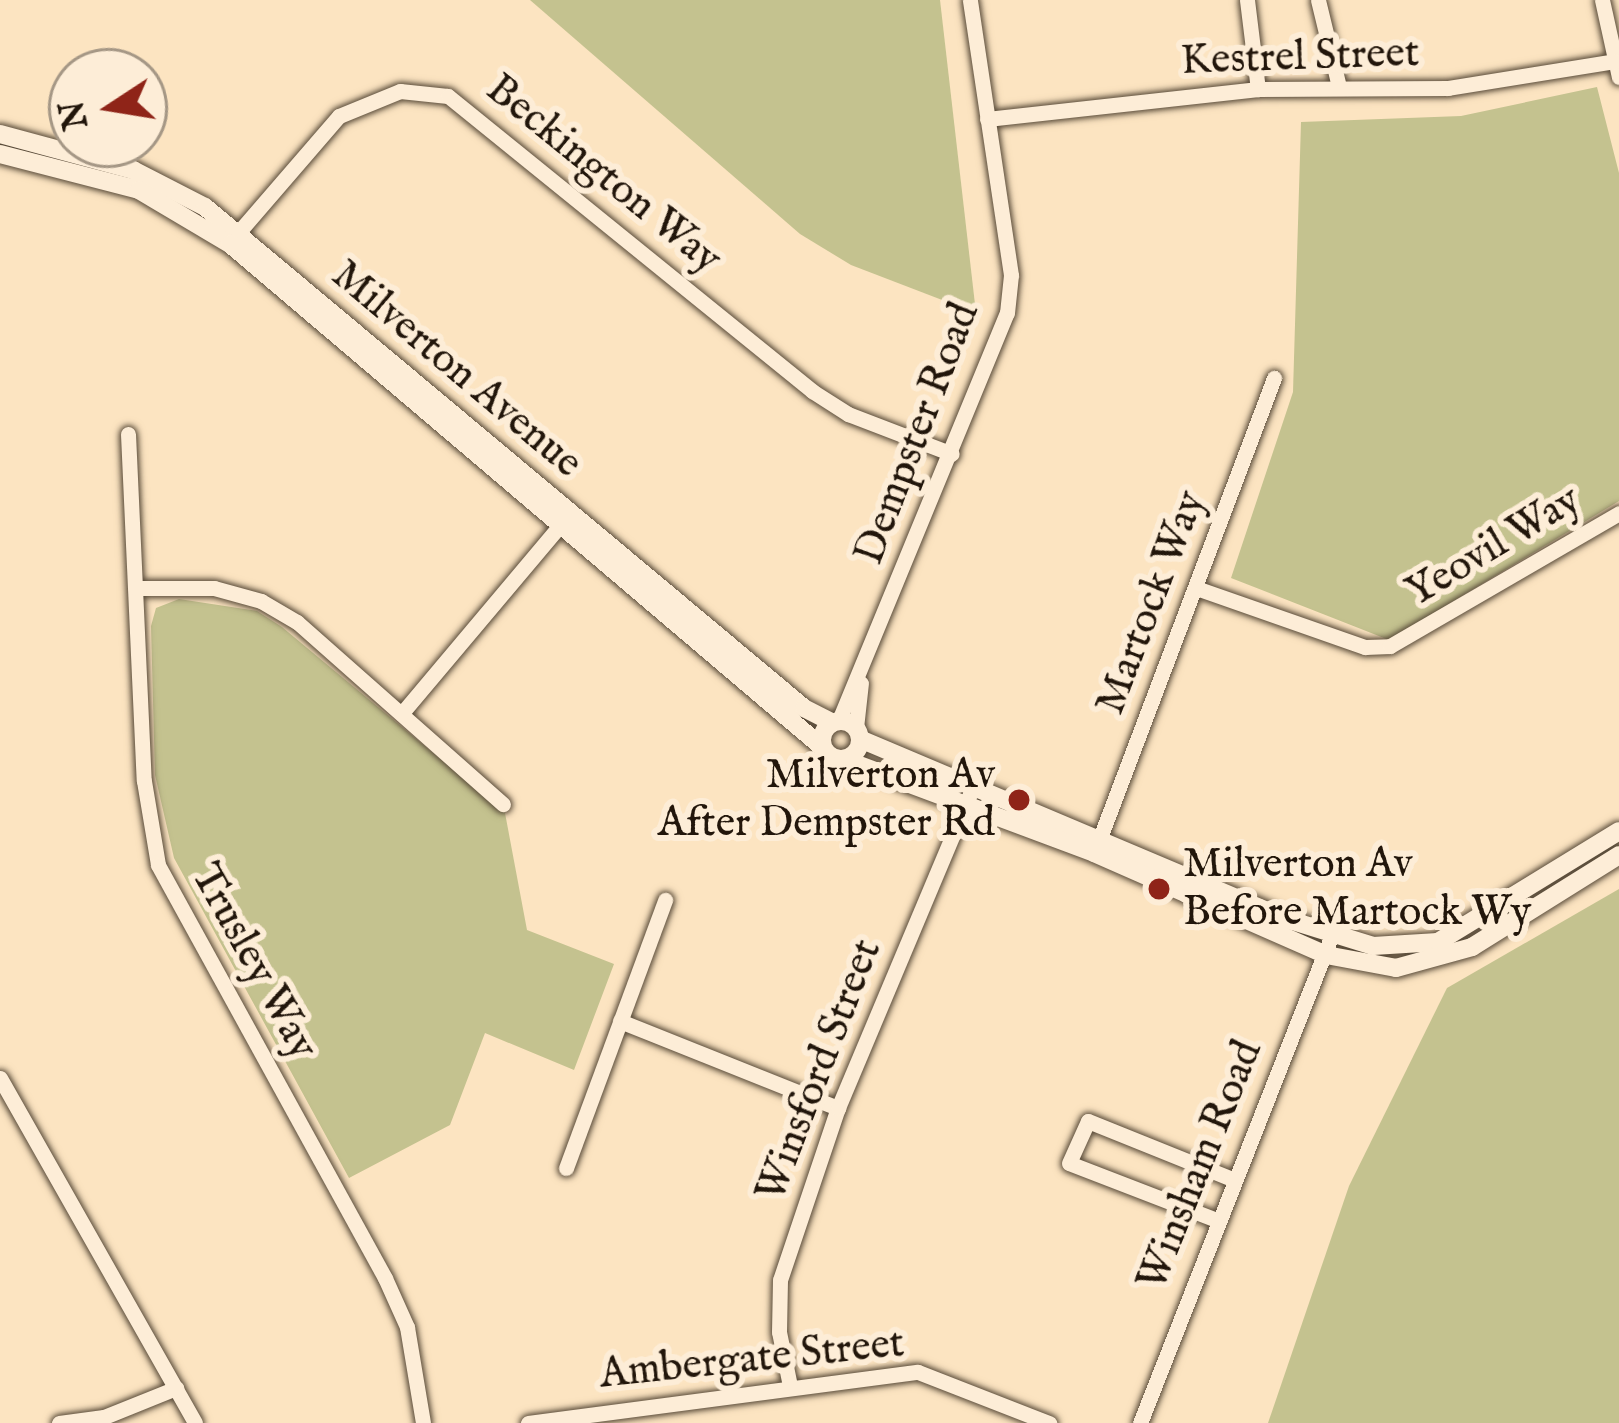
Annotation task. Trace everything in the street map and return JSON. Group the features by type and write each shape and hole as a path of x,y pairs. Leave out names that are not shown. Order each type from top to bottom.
{"street":[{"name":"Dempster Road","path":"847,727 862,674 1007,313 1011,275 970,0"},
{"path":"1247,0 1258,88"},
{"path":"1318,0 1339,87"},
{"path":"1602,0 1617,69"},
{"name":"Kestrel Street","path":"987,119 1258,88 1448,88 1617,69"},
{"name":"Beckington Way","path":"234,238 339,116 400,91 448,96 812,391 848,414 952,454"},
{"name":"Milverton Avenue","path":"0,134 159,181 234,238 822,747 843,759 968,798 1096,846 1328,946 1396,968 1443,960 1619,856"},
{"name":"Milverton Avenue","path":"0,154 139,190 234,238"},
{"name":"Martock Way","path":"1096,846 1199,589 1274,378"},
{"name":"Trusley Way","path":"128,434 144,781 158,865 385,1278 407,1328 423,1423"},
{"name":"Yeovil Way","path":"1199,589 1365,646 1390,646 1619,513"},
{"path":"402,713 564,521"},
{"name":"Milverton Avenue","path":"564,521 804,708 847,727 968,798"},
{"path":"136,588 214,587 261,601 402,713 503,804"},
{"path":"822,747 847,727"},
{"path":"843,759 847,727"},
{"name":"Winsford Street","path":"790,1386 780,1280 838,1108 968,798"},
{"name":"Milverton Avenue","path":"1328,946 1409,948 1438,942 1619,831"},
{"path":"566,1168 665,900"},
{"name":"Winsham Road","path":"1140,1423 1214,1219 1235,1180 1328,946"},
{"path":"620,1021 838,1108"},
{"path":"0,1078 195,1423"},
{"path":"1214,1219 1070,1163 1088,1121 1235,1180"},
{"name":"Ambergate Street","path":"528,1423 919,1372 1049,1423"},
{"path":"59,1423 104,1417 176,1388"}],"shaded area":[{"path":"530,0 940,0 976,313 851,265 800,234"},
{"path":"1597,87 1619,173 1619,501 1389,640 1231,578 1293,392 1301,122 1461,116"},
{"path":"179,599 257,611 282,627 505,813 527,930 614,964 574,1070 485,1033 450,1125 349,1178 174,858 155,775 151,626 156,608"},
{"path":"1619,889 1619,1423 1268,1423 1349,1186 1447,988"}],"place":[{"name":"Milverton Av After Dempster Rd","path":"1019,800"},
{"name":"Milverton Av Before Martock Wy","path":"1159,889"}]}
